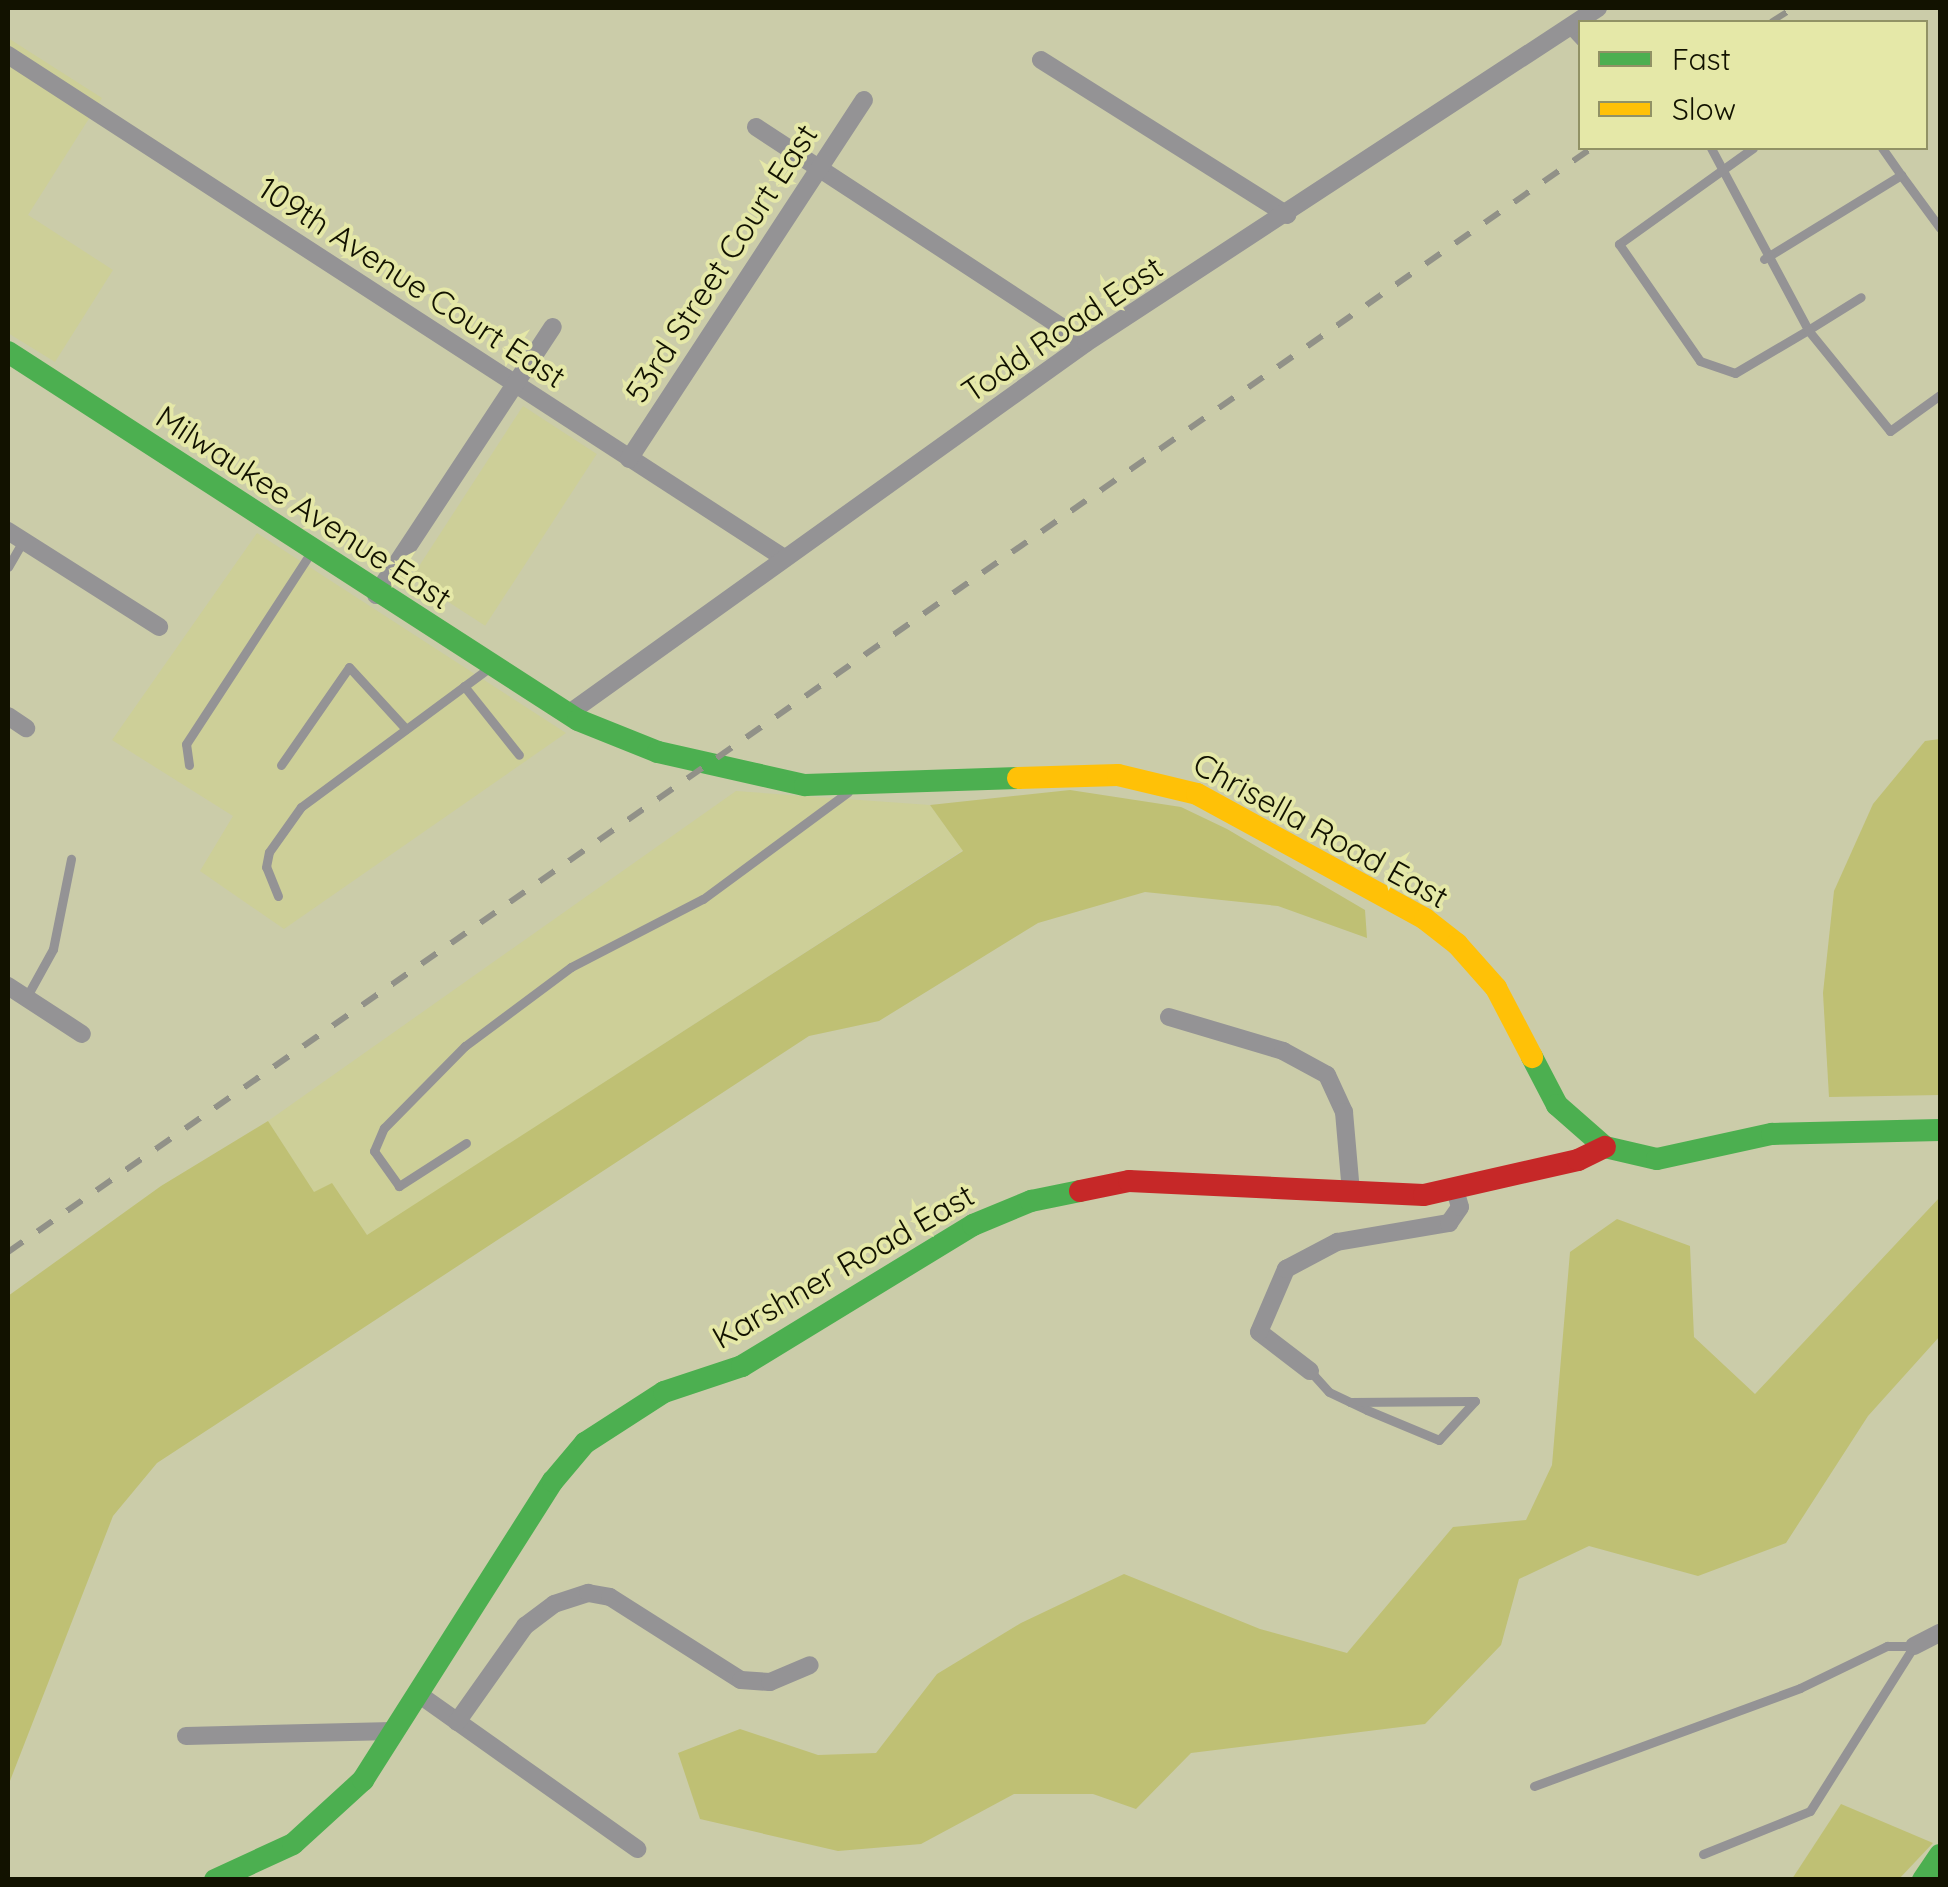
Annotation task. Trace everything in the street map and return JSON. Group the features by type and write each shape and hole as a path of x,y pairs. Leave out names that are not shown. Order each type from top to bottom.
{"street":[{"name":"Todd Road East","path":"568,714 1086,342 1574,34"},
{"name":"109th Avenue Court East","path":"8,55 784,558"},
{"path":"1041,60 1287,214"},
{"name":"53rd Street Court East","path":"629,459 864,100"},
{"path":"756,127 1086,342"},
{"path":"376,595 553,327"},
{"name":"Milwaukee Avenue East","path":"8,352 376,595 568,714"},
{"path":"15,536 159,627"},
{"name":"Chrisella Road East","path":"568,714 658,752 724,771 854,787 1118,775 1197,794 1425,919 1457,944 1496,988 1557,1104 1605,1147 1657,1159 1772,1134 1940,1130"},
{"path":"8,716 26,728"},
{"path":"8,986 82,1034"},
{"path":"1168,1017 1283,1052 1327,1075 1344,1112 1351,1192"},
{"name":"Karshner Road East","path":"216,1880 283,1850 324,1820 362,1780 552,1482 584,1443 664,1392 742,1366 973,1225 1031,1202 1129,1181 1351,1192 1455,1190 1605,1147"},
{"path":"1310,1372 1259,1332 1286,1269 1337,1242 1449,1223 1460,1207 1455,1190"},
{"path":"457,1722 525,1626 554,1604 588,1593 610,1597 741,1680 770,1682 810,1665"},
{"path":"1914,1646 1940,1633"},
{"path":"417,1693 637,1849"},
{"path":"186,1736 392,1732"},
{"path":"1923,1880 1940,1855"}],"lane":[{"path":"1711,150 1764,258 1808,330 1890,430 1940,395"},
{"path":"1751,150 1618,244 1700,361 1713,370 1736,373 1861,298"},
{"path":"1883,150 1940,228"},
{"path":"1764,258 1901,175"},
{"path":"8,567 15,536"},
{"path":"190,765 186,744 311,552"},
{"path":"278,896 266,867 270,852 301,807 491,666"},
{"path":"282,765 349,667 406,729"},
{"path":"464,686 519,755"},
{"path":"466,1143 398,1186 374,1150 384,1128 465,1046 571,968 703,899 854,787"},
{"path":"26,998 54,949 71,858"},
{"path":"1310,1372 1329,1392 1350,1402 1439,1440 1475,1401 1350,1402"},
{"path":"1534,1786 1800,1688 1887,1646 1914,1646"},
{"path":"1703,1854 1810,1811 1914,1646"}],"shaded area":[{"path":"8,38 102,98 28,215 113,270 55,362 8,333"},
{"path":"523,406 597,454 485,626 411,578"},
{"path":"257,533 566,733 284,929 200,871 233,816 112,740"},
{"path":"1940,739 1940,1095 1829,1097 1823,993 1834,891 1873,804 1925,741"},
{"path":"1070,790 1181,807 1227,829 1365,910 1367,938 1278,906 1145,892 1038,923 879,1021 809,1036 157,1463 113,1516 8,1786 8,1296 161,1186 268,1121 314,1192 332,1183 367,1235 963,851 930,805"},
{"path":"736,791 930,805 963,850 367,1236 332,1184 314,1193 268,1121"},
{"path":"1940,1197 1940,1336 1868,1416 1786,1543 1698,1576 1589,1546 1519,1579 1501,1645 1425,1724 1191,1753 1136,1809 1093,1794 1014,1794 921,1844 838,1851 700,1819 678,1753 740,1729 818,1755 876,1753 937,1674 1021,1623 1124,1574 1260,1629 1347,1653 1453,1527 1526,1520 1552,1465 1570,1252 1617,1219 1690,1246 1694,1337 1755,1394"},
{"path":"1841,1804 1933,1843 1899,1879 1792,1879"}],"railway":[{"path":"1774,20 1793,8"},
{"path":"8,1252 1589,150"}],"traffic: fast":[{"path":"8,352 578,720 658,752 805,785 1018,778"},
{"path":"1532,1057 1557,1105 1605,1147 1657,1159 1772,1134 1940,1130"},
{"path":"215,1880 293,1844 363,1780 553,1481 585,1443 664,1392 742,1366 973,1225 1031,1201 1080,1191"},
{"path":"1923,1880 1940,1855"}],"traffic: slow":[{"path":"1018,778 1118,775 1197,794 1425,919 1457,944 1496,988 1532,1057"}],"traffic: jam":[{"path":"1080,1191 1129,1181 1424,1195 1578,1160 1605,1147"}]}
